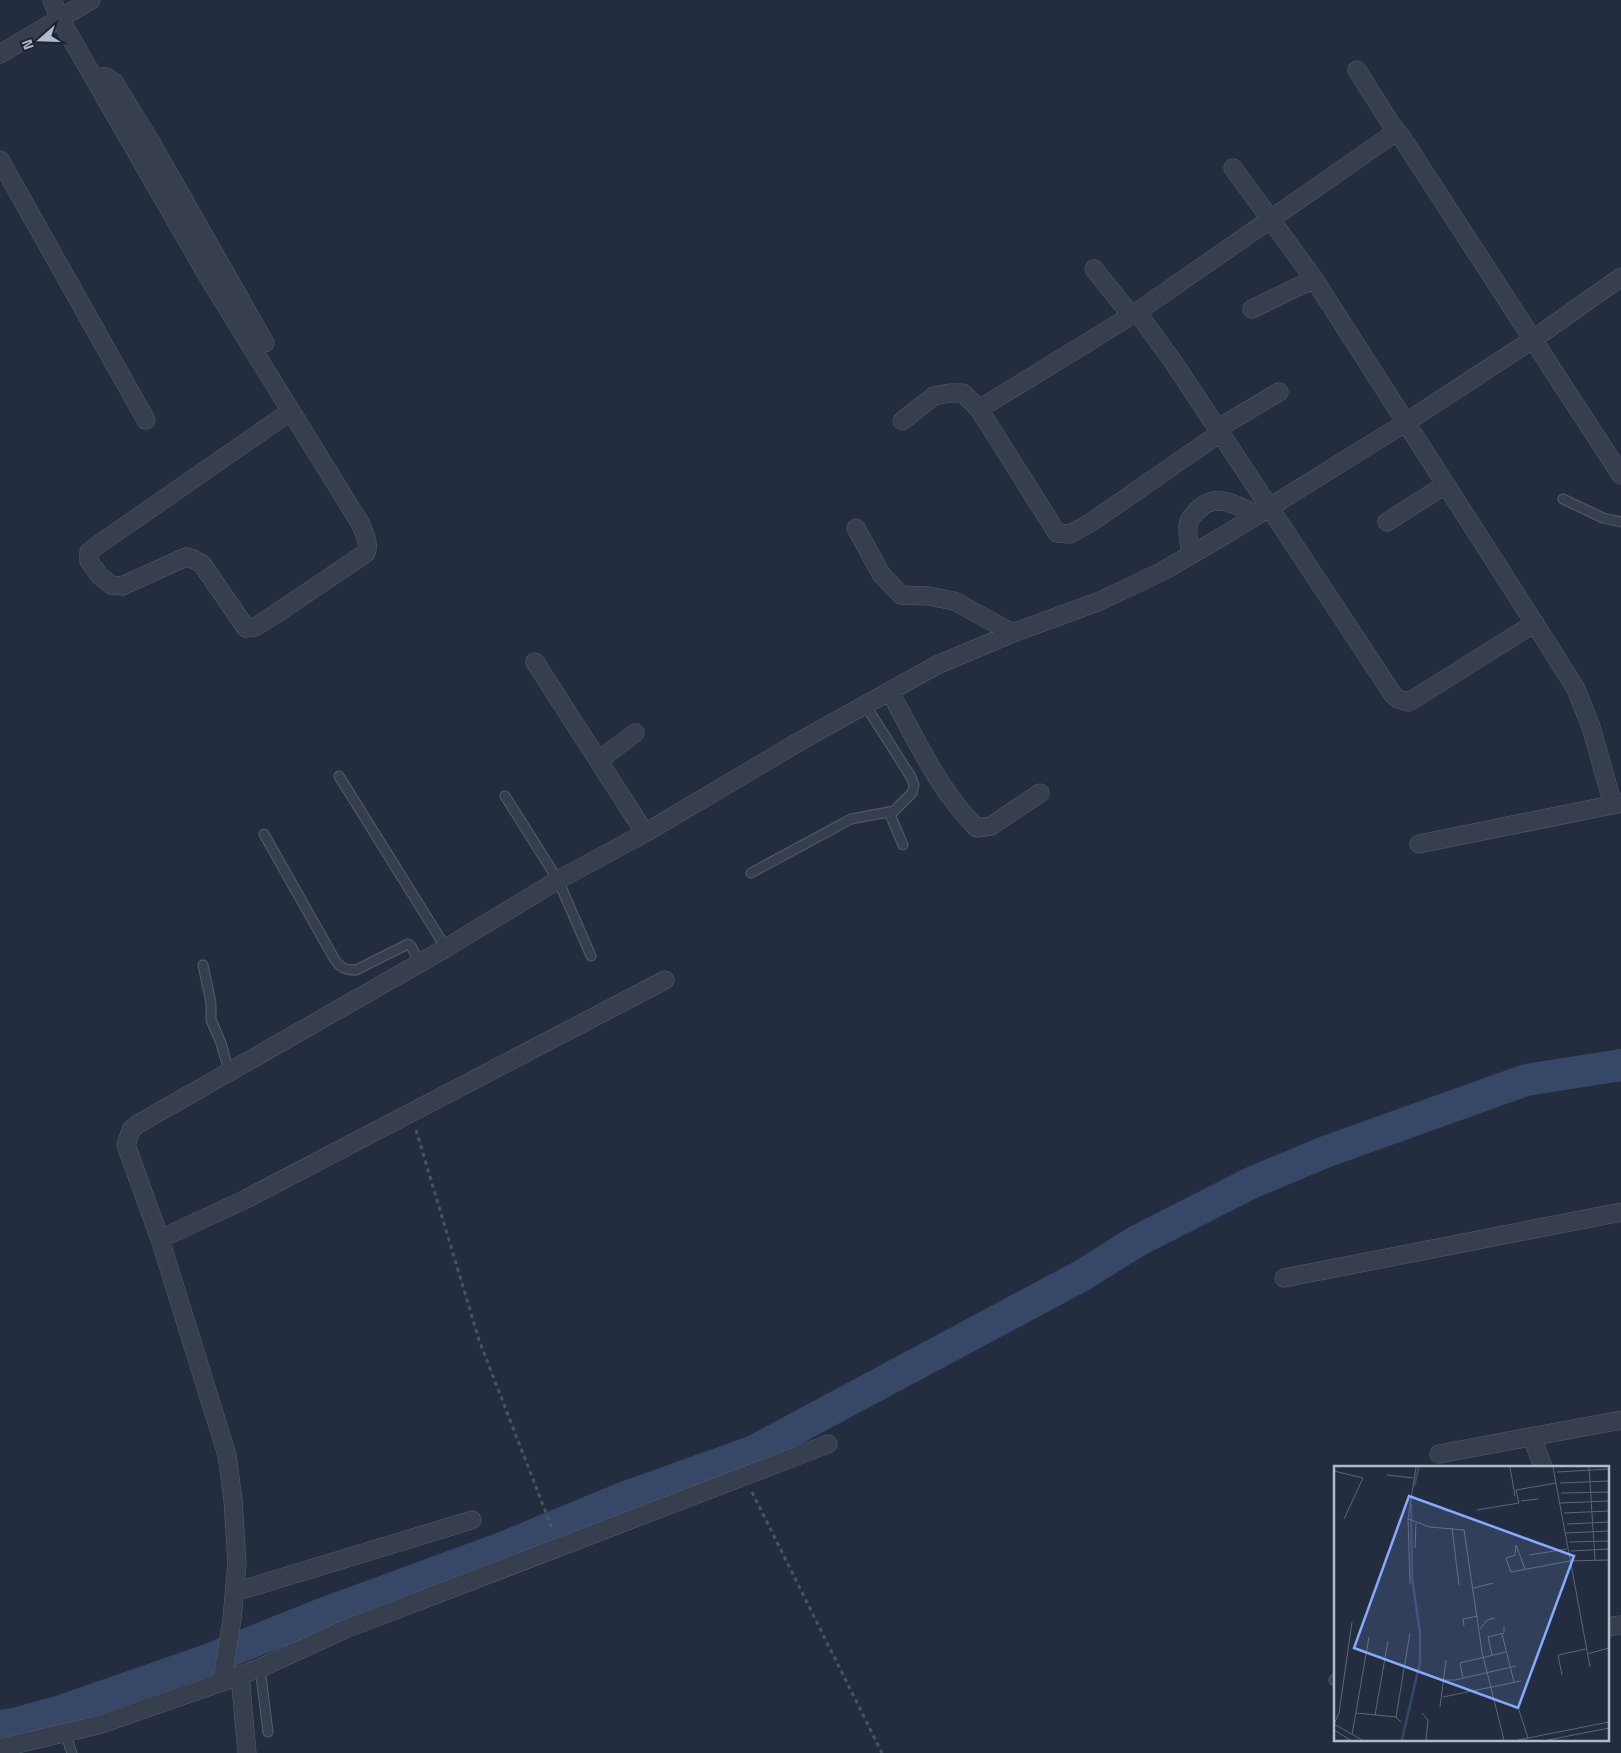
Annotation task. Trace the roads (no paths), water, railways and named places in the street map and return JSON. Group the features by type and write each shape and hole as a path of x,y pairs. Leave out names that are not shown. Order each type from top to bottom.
{"street":[{"path":"52,0 60,19 210,280 291,411 360,523 368,549 366,553 271,617 249,628 246,628 202,564 193,558 186,557 175,561 122,586 111,585 99,575 89,561 89,552 291,411"},
{"path":"0,54 92,0"},
{"path":"1357,70 1621,475"},
{"path":"92,75 106,77 114,82 153,146 265,343"},
{"path":"979,409 1134,314 1396,132"},
{"path":"0,160 146,420"},
{"path":"1233,168 1314,279 1576,690 1591,727 1617,804 1419,844"},
{"path":"1094,269 1134,314 1218,431 1263,511 1388,688 1398,699 1410,702 1535,623"},
{"path":"247,1753 229,1675 237,1563 233,1500 226,1455 160,1239 126,1145 131,1130 138,1124 229,1071 446,948 558,880 646,833 802,740 937,665 1013,633 1100,601 1163,571 1405,423 1532,340 1621,277"},
{"path":"1252,309 1314,279"},
{"path":"902,421 934,396 963,393 979,409 1057,533 1070,534 1090,523 1218,431 1279,392"},
{"path":"1388,522 1445,485"},
{"path":"1192,554 1188,528 1190,519 1198,508 1209,501 1230,502 1263,511"},
{"path":"856,528 881,574 901,595 928,596 954,601 1013,633"},
{"path":"535,662 646,833"},
{"path":"890,692 942,785 964,816 977,828 991,826 1040,793"},
{"path":"599,760 635,733"},
{"path":"160,1239 246,1199 665,980"},
{"path":"1284,1278 1621,1212"},
{"path":"1439,1454 1621,1420"},
{"path":"1532,1437 1543,1466"},
{"path":"0,1748 98,1725 229,1675 260,1668 343,1630 828,1444"},
{"path":"234,1592 472,1520"},
{"path":"1608,1627 1621,1625"}],"lane":[{"path":"1563,498 1603,518 1621,522"},
{"path":"751,873 852,819 894,811 912,793 914,785 911,777 866,706"},
{"path":"339,776 446,948"},
{"path":"505,796 558,880 591,956"},
{"path":"890,812 903,845"},
{"path":"264,834 340,967 346,970 356,970 408,944 412,946 420,963"},
{"path":"203,965 211,1003 211,1020 221,1042 229,1071"},
{"path":"260,1668 268,1732"},
{"path":"65,1733 72,1753"}],"waterway":[{"path":"0,1726 58,1712 210,1659 322,1614 502,1548 623,1498 754,1451 1081,1276 1137,1241 1251,1183 1325,1152 1526,1080 1621,1065"}]}
